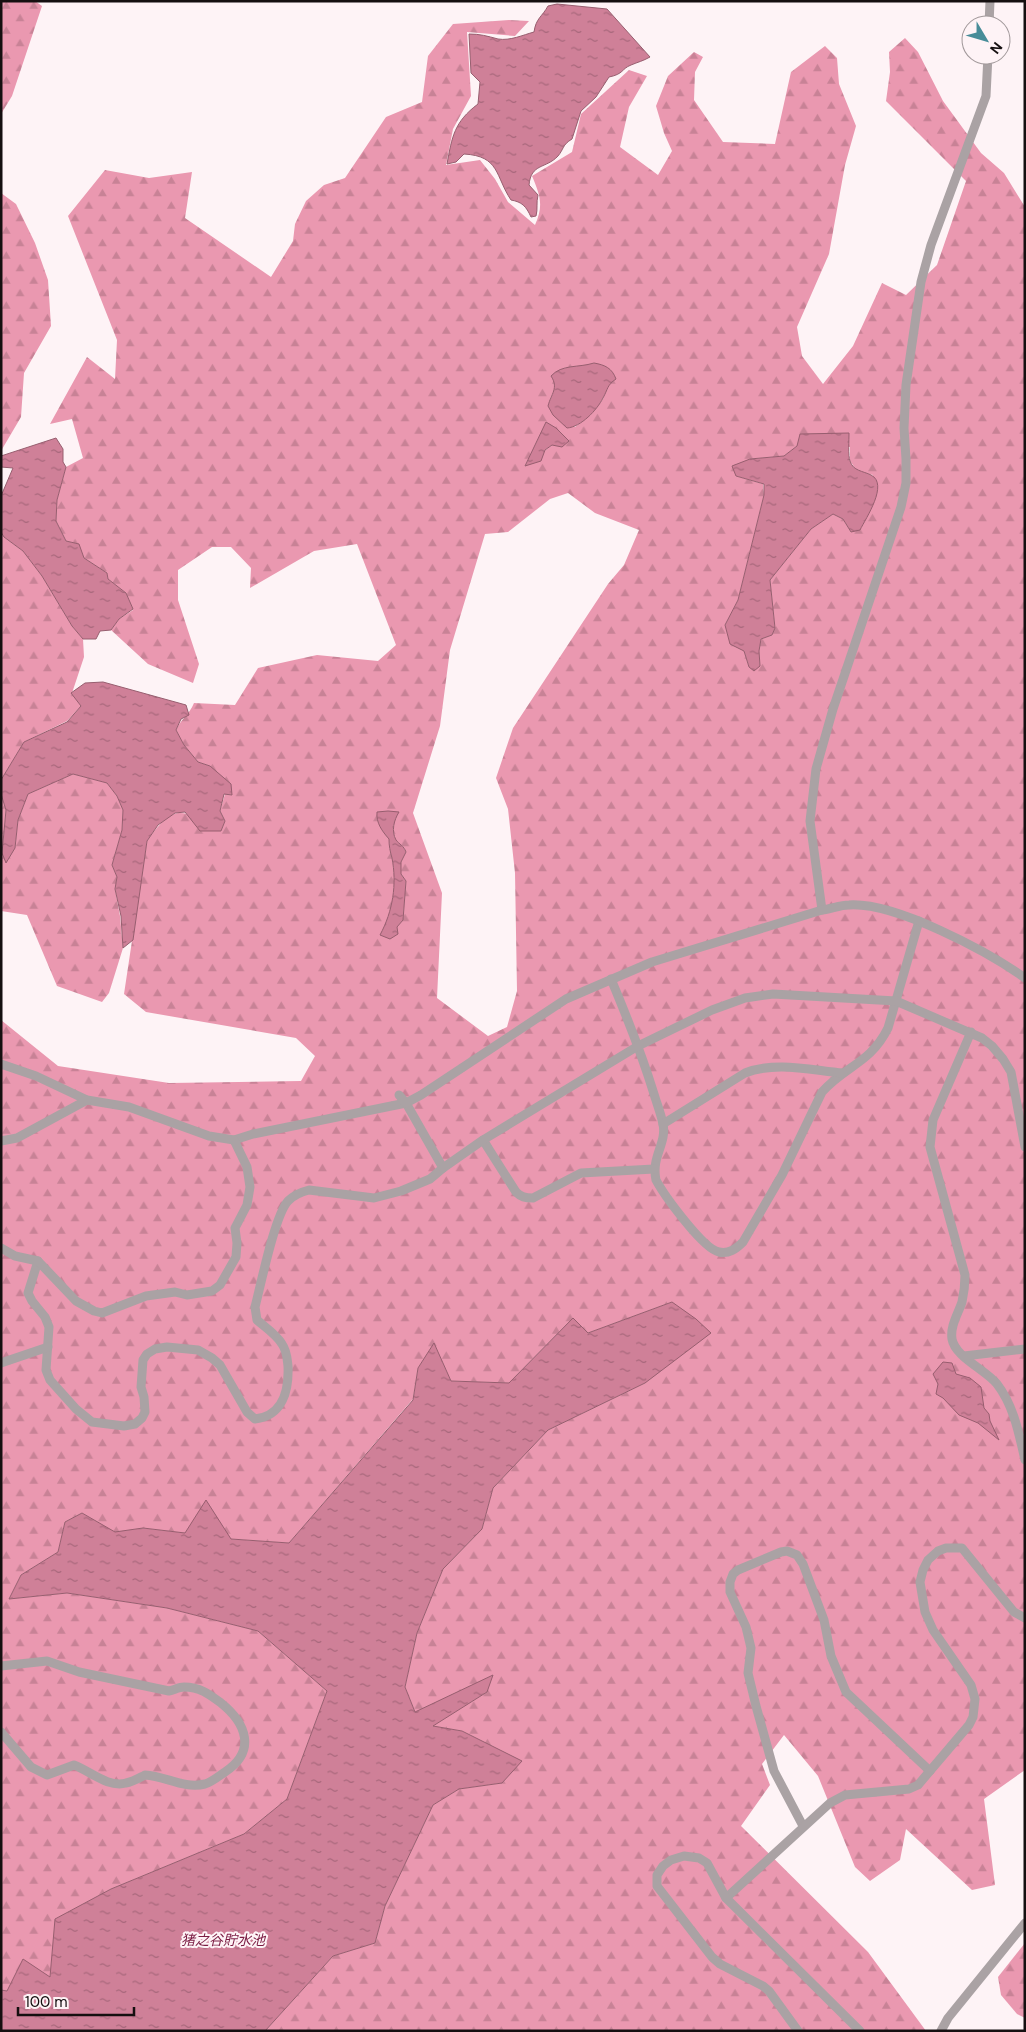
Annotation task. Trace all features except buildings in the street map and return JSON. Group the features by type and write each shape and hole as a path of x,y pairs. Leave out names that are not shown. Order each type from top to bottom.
{"street":[{"path":"989,15 990,1"},
{"path":"822,910 810,821 816,769 833,710 902,507 906,483 904,428 906,385 921,282 931,245 986,96 988,65"},
{"path":"1,1064 36,1076 88,1100 129,1106 209,1136 234,1140 253,1134 406,1103 566,999 652,962 822,910 849,905 873,908 919,921 963,942 1025,978"},
{"path":"611,979 638,1046 663,1124 663,1136 655,1160 656,1180 703,1243 718,1252 726,1252 735,1249 743,1242 782,1175 822,1092 843,1073 866,1059 882,1041 888,1028 919,921"},
{"path":"38,1262 28,1293 45,1317 49,1327 46,1370 50,1380 76,1409 92,1422 124,1426 135,1424 142,1418 145,1412 141,1387 144,1360 147,1354 155,1349 167,1347 198,1350 212,1358 220,1365 247,1412 255,1419 262,1418 272,1413 286,1394 288,1379 287,1352 281,1342 256,1320 255,1306 277,1222 287,1202 300,1192 308,1190 374,1198 401,1191 430,1179 483,1140 638,1046 712,1010 745,998 773,994 896,1001 971,1032 992,1046 1003,1058 1011,1072 1025,1147"},
{"path":"971,1032 933,1120 930,1134 930,1147 965,1275 965,1289 952,1327 952,1337 954,1346 987,1373 1005,1396 1014,1415 1025,1460"},
{"path":"663,1124 745,1073 758,1068 772,1066 843,1073"},
{"path":"399,1095 406,1103 443,1168"},
{"path":"1,1141 17,1138 88,1100"},
{"path":"1,1248 15,1256 38,1262 76,1301 94,1311 102,1312 146,1296 175,1292 187,1295 212,1291 220,1285 236,1257 237,1243 234,1228 247,1205 250,1187 247,1167 234,1140"},
{"path":"483,1140 516,1192 527,1198 533,1198 581,1173 654,1169"},
{"path":"1,1363 48,1347"},
{"path":"964,1356 1025,1349"},
{"path":"726,1898 830,1803 845,1795 909,1789 918,1785 970,1725 975,1699 971,1685 941,1644 925,1612 920,1582 928,1560 946,1548 962,1548 1014,1612 1025,1618"},
{"path":"803,1826 774,1771 756,1706 748,1673 751,1648 746,1627 730,1592 730,1582 733,1574 738,1570 781,1552 786,1551 796,1555 803,1564 824,1620 831,1656 846,1692 930,1771"},
{"path":"1,1666 47,1661 79,1672 169,1691 182,1687 200,1689 208,1692 232,1712 242,1725 246,1737 239,1759 232,1768 207,1784 178,1784 145,1775 126,1784 114,1784 74,1765 54,1774 47,1775 41,1773 31,1768 1,1732"},
{"path":"798,2031 769,1991 720,1964 712,1957 656,1886 657,1875 663,1866 671,1860 684,1856 699,1858 707,1864 715,1874 726,1898 855,2029"},
{"path":"941,2031 954,2011 1025,1923"}],"green space":[{"path":"1,1 35,1 42,6 12,96 1,114"},
{"path":"509,20 529,21 515,36 467,32 471,96 453,129 446,165 480,160 495,179 508,202 535,225 538,218 540,200 532,176 572,152 581,114 629,70 647,76 629,107 620,147 658,175 672,151 664,133 656,106 668,76 694,52 703,57 695,72 694,100 723,142 775,144 791,72 825,46 837,58 839,84 856,126 845,165 829,254 797,327 802,356 823,384 853,346 882,283 906,295 937,265 966,181 886,101 890,72 889,52 905,38 918,52 943,101 981,153 1004,173 1025,207 1025,1770 984,1799 995,1885 972,1890 906,1829 900,1860 870,1881 855,1867 818,1776 784,1735 762,1764 770,1785 741,1826 868,1952 926,2031 265,2031 333,1956 375,1943 385,1906 433,1805 459,1789 502,1783 521,1761 462,1731 432,1726 487,1692 415,1712 405,1687 417,1633 443,1569 482,1529 493,1488 548,1430 645,1383 672,1302 588,1333 573,1318 509,1383 451,1381 434,1344 418,1368 413,1399 289,1543 231,1539 143,1528 115,1533 82,1513 65,1522 58,1552 21,1575 9,1599 67,1593 167,1608 258,1631 327,1691 287,1799 244,1834 111,1889 56,1919 50,1978 7,1991 1,1990 1,1020 58,1066 169,1083 301,1081 315,1056 296,1038 146,1012 124,994 147,841 165,819 173,815 181,813 189,815 221,831 225,821 220,811 225,794 232,795 210,766 198,762 184,745 176,730 194,703 235,705 258,668 317,655 378,661 396,645 357,544 314,551 250,588 251,568 231,547 212,547 178,570 178,600 199,664 193,683 148,664 111,630 119,619 133,610 126,593 108,579 107,573 84,558 78,544 66,541 56,521 57,500 66,467 83,458 72,419 50,424 87,357 115,379 117,340 68,216 105,170 149,178 192,172 185,218 271,277 293,241 295,224 306,201 324,185 345,178 386,117 422,102 428,56 453,24","holes":["594,363 608,384 603,399 591,414 575,427 553,415 550,399 564,368 582,367","546,423 552,445 525,466","797,446 850,447 850,461 857,471 873,475 851,532 843,519 833,514 811,529 770,580 775,628 772,635 761,639 759,651 760,666 749,667 744,651 725,625 738,600 764,495 763,484 736,476 750,459 784,456","568,493 595,513 639,530 624,565 608,584 513,728 496,778 508,809 515,873 517,991 507,1027 488,1036 437,998 442,893 413,813 440,726 450,650 485,534 508,532 550,499","394,819 394,837 406,852 401,862 401,874 406,881 403,919 397,927 381,935 391,907 394,887 389,839 382,830"]},
{"path":"1,193 16,204 35,243 48,280 51,326 24,373 21,417 1,451"},
{"path":"1,532 4,537 23,551 42,576 72,626 83,639 84,657 72,693 81,706 67,721 24,742 1,780"},
{"path":"73,774 107,783 117,796 123,810 122,830 112,865 117,877 115,889 123,948 109,993 102,1002 57,986 27,915 1,911 1,794 6,810 2,853 15,848 18,820 28,794"},
{"path":"1025,1943 1025,2018 1017,2014 1001,1995 998,1977"}],"water":[{"path":"557,4 607,9 650,57 609,77 596,97 581,111 572,139 566,143 558,156 533,173 529,185 538,195 536,216 531,217 523,205 511,200 495,169 484,159 464,154 456,162 447,164 455,131 464,117 478,104 480,82 471,73 469,34 507,39 534,32 538,21 548,6"},
{"path":"594,363 608,368 616,379 609,385 593,413 578,425 567,428 553,415 548,406 554,391 551,376 565,368"},
{"path":"546,422 556,428 569,441 562,447 552,445 545,450 541,461 525,466"},
{"path":"849,433 851,464 856,469 876,479 878,486 871,510 860,530 851,532 843,519 833,514 811,529 770,580 775,628 772,635 761,639 759,651 760,666 754,671 749,667 744,651 730,644 725,625 738,600 764,495 764,484 736,476 732,466 750,459 784,456 797,446 800,434"},
{"path":"56,438 63,449 63,462 66,467 57,500 56,521 66,541 79,544 84,558 107,573 108,579 126,593 133,609 119,619 111,630 100,631 96,639 83,639 72,626 42,576 23,551 4,537 1,532 1,496 13,468 1,467 1,456"},
{"path":"103,682 186,705 189,715 181,719 176,730 184,745 198,762 210,766 231,784 232,795 224,794 220,811 225,821 221,831 200,831 185,812 175,813 158,825 147,841 133,940 123,948 121,916 115,889 117,877 112,865 122,830 123,810 117,796 107,783 73,774 28,794 18,820 15,848 6,863 2,853 6,810 1,794 1,780 24,742 67,722 81,706 71,693 85,683"},
{"path":"377,812 399,812 393,829 396,840 406,852 401,862 401,874 406,881 403,920 397,927 398,934 390,939 380,935 393,897 392,858 389,839 377,820"},
{"name":"猪之谷貯水池","path":"672,1302 696,1319 711,1333 645,1383 548,1430 493,1488 482,1529 443,1569 417,1633 405,1687 415,1712 493,1675 487,1692 433,1726 462,1731 522,1761 502,1783 459,1789 433,1805 385,1906 375,1943 333,1956 265,2031 1,2031 1,1990 7,1991 23,1959 50,1977 55,1919 111,1889 244,1834 287,1799 327,1691 258,1631 167,1608 67,1593 9,1599 21,1575 58,1552 65,1522 82,1513 115,1532 143,1528 185,1533 206,1500 231,1539 289,1543 413,1400 418,1368 434,1343 451,1381 509,1383 573,1318 588,1333"},
{"path":"943,1362 952,1363 956,1374 970,1378 981,1387 984,1408 989,1414 990,1421 999,1440 978,1423 959,1415 943,1398 936,1394 938,1384 933,1374"}]}
